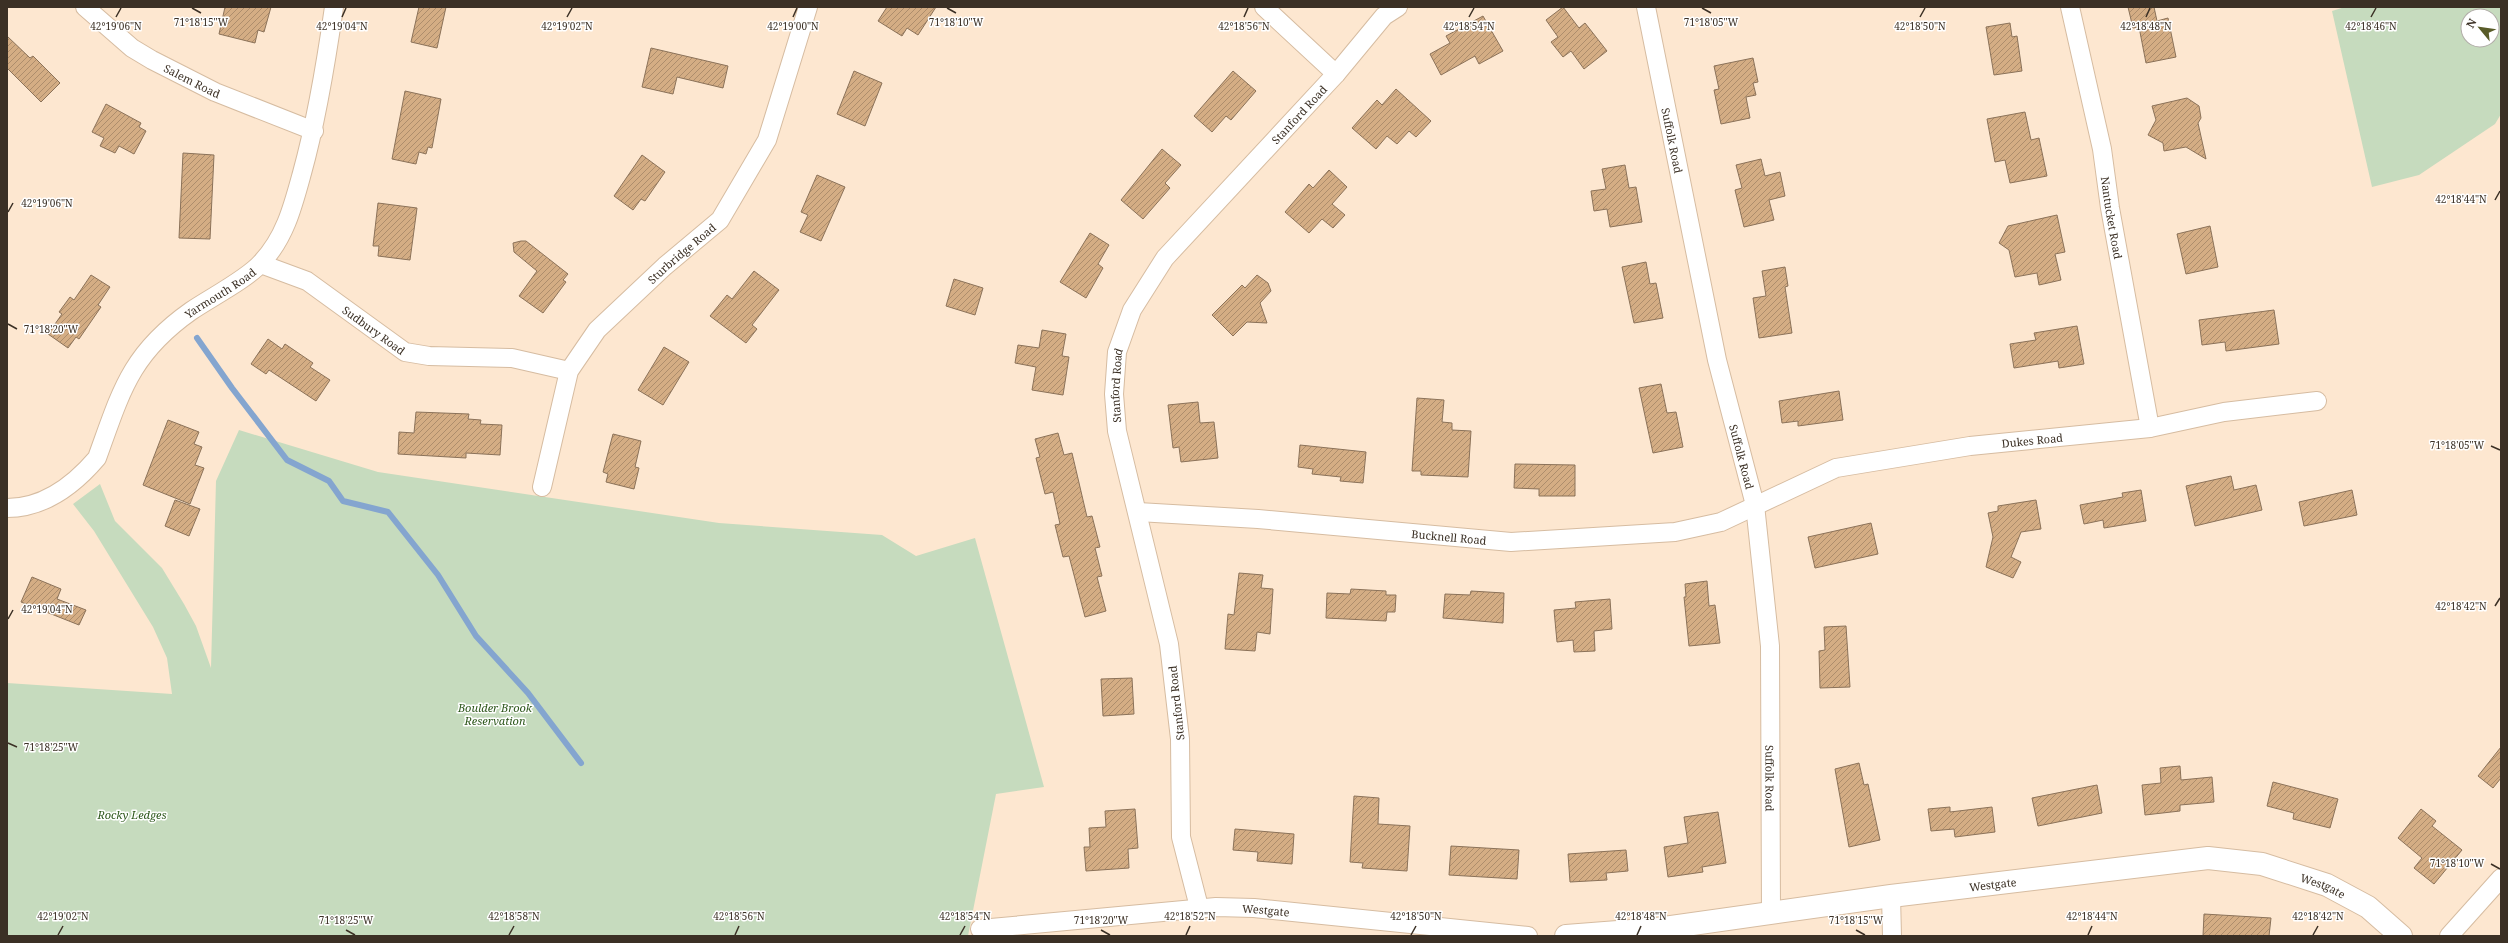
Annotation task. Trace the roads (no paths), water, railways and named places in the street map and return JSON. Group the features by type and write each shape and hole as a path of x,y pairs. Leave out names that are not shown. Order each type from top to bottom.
{"street":[{"name":"Salem Road","path":"85,7 132,48 152,60 215,92 314,131"},
{"name":"Yarmouth Road","path":"7,508 39,504 74,482 97,458 120,393 138,360 149,346 190,312 261,264 286,226 314,131 334,7"},
{"name":"Sturbridge Road","path":"542,487 569,371 597,330 666,266 720,220 767,140 808,7"},
{"path":"1264,7 1336,74"},
{"name":"Stanford Road","path":"1199,907 1181,837 1180,739 1169,644 1117,431 1114,394 1117,352 1132,310 1165,258 1336,74 1384,16 1398,7"},
{"name":"Suffolk Road","path":"1646,7 1717,360 1755,504 1770,646 1771,914"},
{"name":"Nantucket Road","path":"2070,7 2102,149 2112,215 2150,428"},
{"name":"Sudbury Road","path":"261,264 308,281 404,352 429,356 512,358 569,371"},
{"name":"Dukes Road","path":"1755,504 1836,468 1970,446 2150,428 2224,412 2317,401"},
{"name":"Bucknell Road","path":"1138,512 1258,519 1511,542 1675,532 1721,522 1755,504"},
{"name":"Westgate","path":"1566,936 1657,930 1891,896 2208,858 2262,864 2327,885 2368,908 2401,936"},
{"path":"2449,936 2501,878"},
{"path":"1891,896 1892,936"},
{"name":"Westgate","path":"980,929 1199,907 1254,908 1528,936"}],"waterway":[{"path":"197,338 232,388 287,460 329,481 343,501 388,512 438,575 476,636 528,693 581,763"}],"park label":[{"name":"Boulder Brook Reservation","path":"495,713"},
{"name":"Rocky Ledges","path":"132,814"}]}
